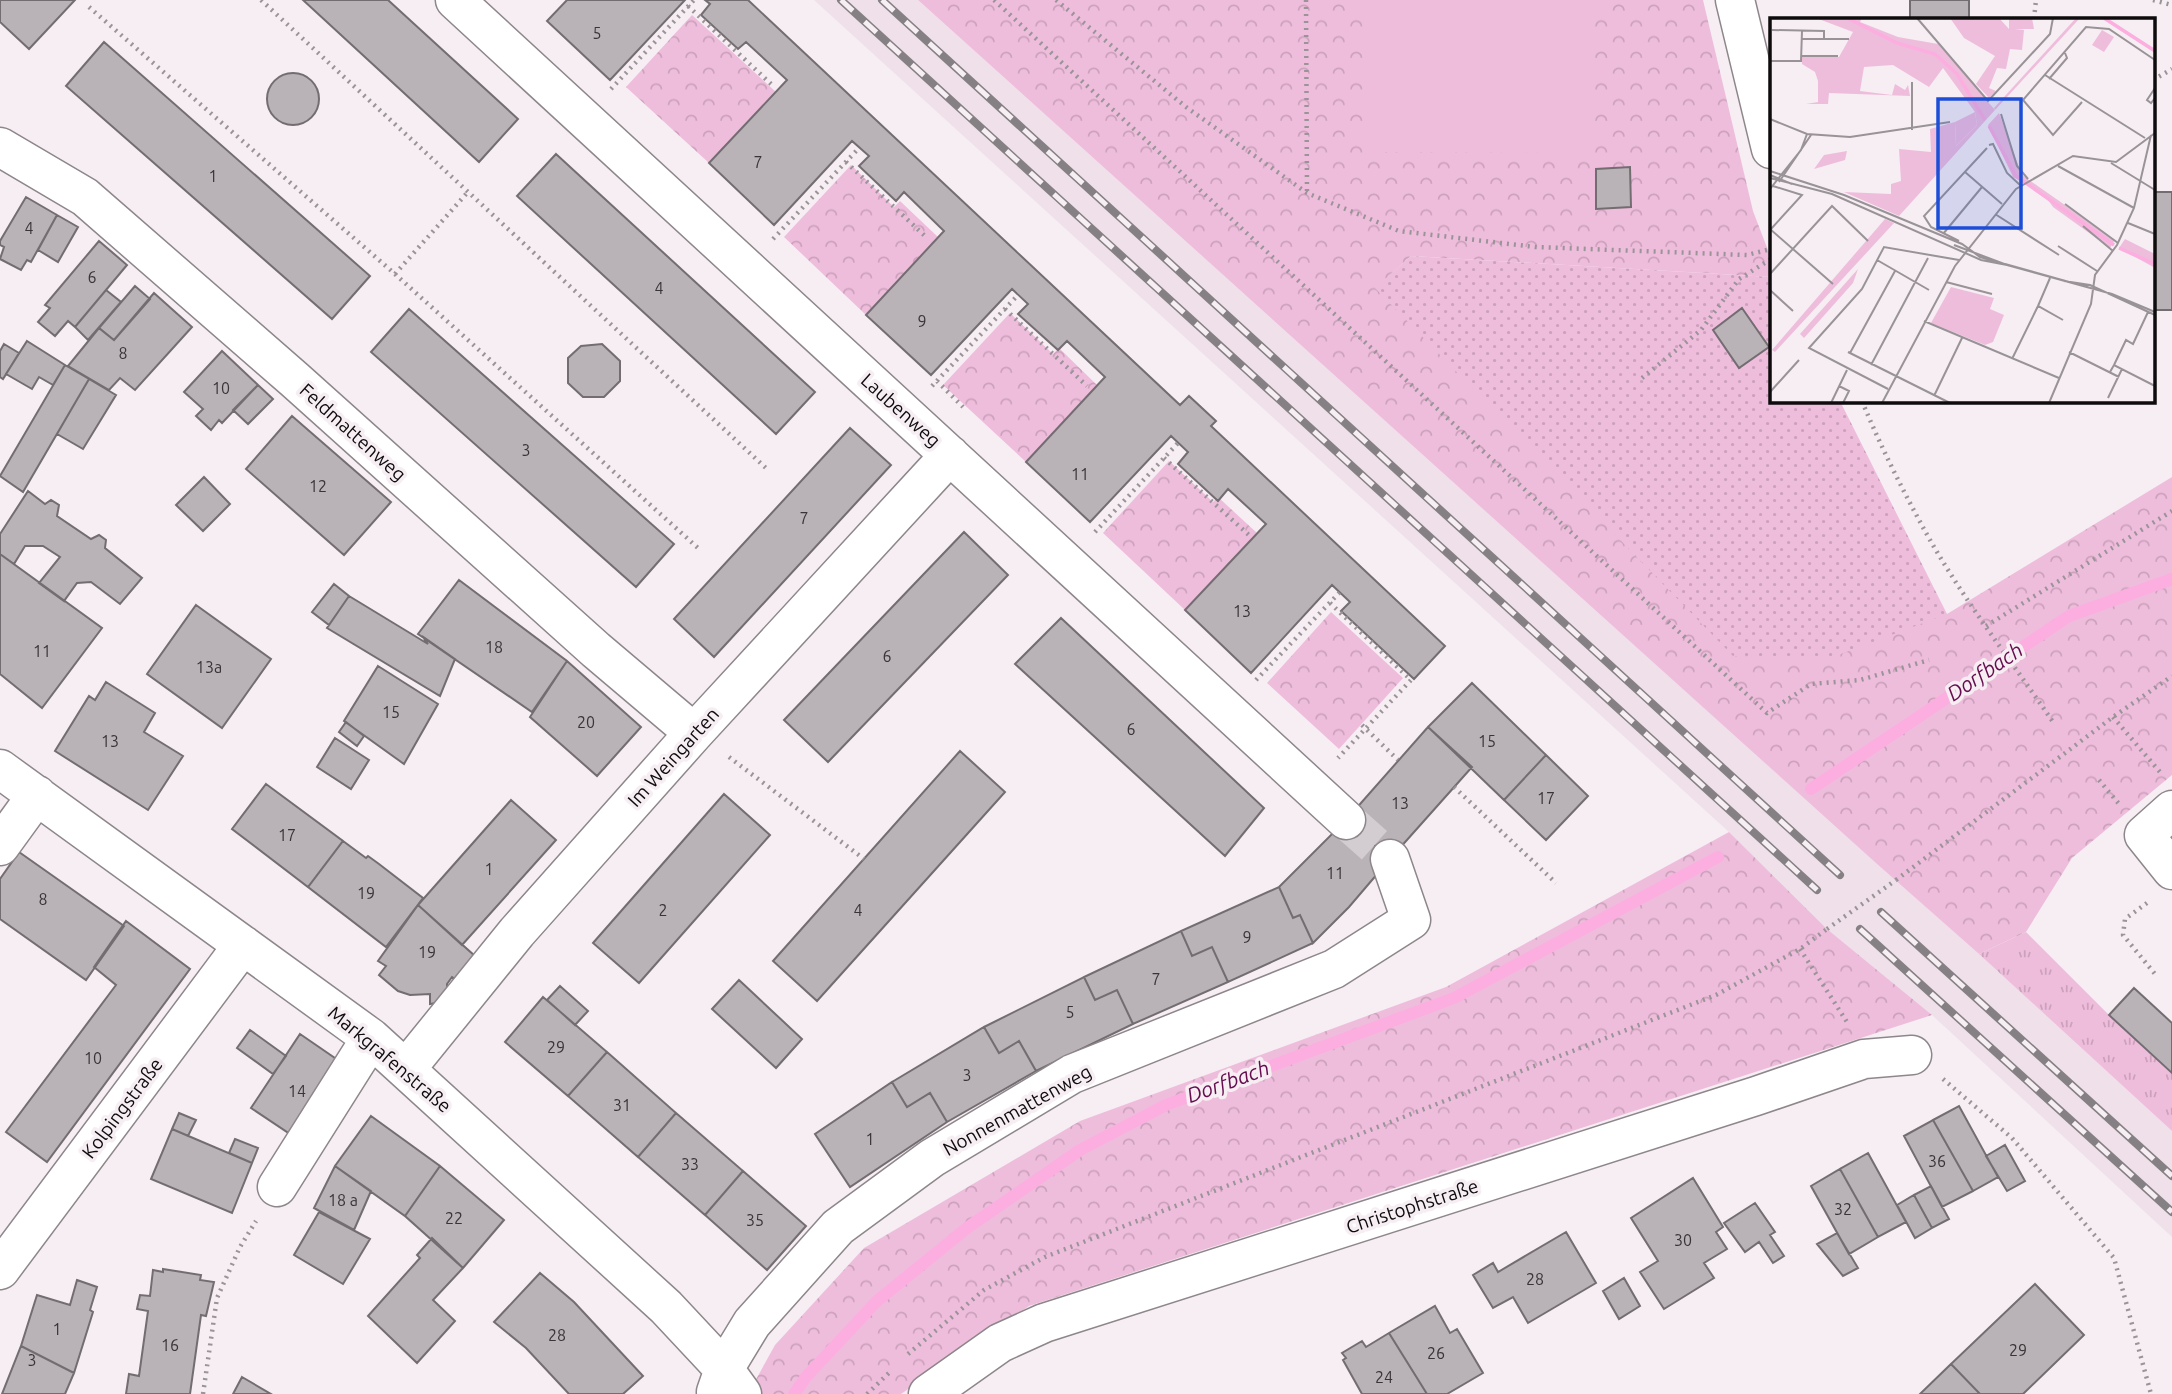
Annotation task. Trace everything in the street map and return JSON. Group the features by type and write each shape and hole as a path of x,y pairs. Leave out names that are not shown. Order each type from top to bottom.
{"street":[{"name":"Laubenweg","path":"455,0 1346,820"},
{"path":"1735,0 1770,145"},
{"name":"Feldmattenweg","path":"0,147 85,197 295,380 596,650 694,733"},
{"name":"Im Weingarten","path":"406,1069 517,932 694,733 950,455"},
{"name":"Markgrafenstraße","path":"0,769 370,1038 666,1307 727,1386"},
{"path":"2168,793 2144,835 2172,870"},
{"path":"0,846 37,795"},
{"name":"Nonnenmattenweg","path":"727,1386 752,1323 838,1227 932,1158 1072,1074 1334,969 1411,920 1390,859"},
{"name":"Kolpingstraße","path":"0,1270 243,945"},
{"path":"277,1187 370,1038"},
{"name":"Christophstraße","path":"928,1394 1000,1343 1044,1323 1756,1096 1864,1059 1912,1055"}],"path":[{"path":"261,0 767,469"},
{"path":"610,90 694,0"},
{"path":"994,0 1767,713 1811,684 1860,680 1929,660"},
{"path":"1056,0 1186,107 1307,193 1399,231 1535,247 1747,255 1770,249"},
{"path":"1306,0 1307,193"},
{"path":"2034,18 2036,0"},
{"path":"2153,0 2172,5"},
{"path":"688,6 771,84"},
{"path":"89,7 395,274 698,548"},
{"path":"2154,79 2172,69"},
{"path":"778,234 859,148"},
{"path":"846,162 926,237"},
{"path":"395,274 467,193"},
{"path":"1642,378 1701,330 1739,279 1770,260"},
{"path":"937,381 1018,295"},
{"path":"1005,309 1087,386"},
{"path":"1862,402 1878,440 1926,533 1992,636 2053,722"},
{"path":"1097,529 1178,443"},
{"path":"1164,458 1250,536"},
{"path":"1986,626 2172,512"},
{"path":"1256,680 1340,592"},
{"path":"1311,787 1363,727 1411,680 1330,603"},
{"path":"903,1358 921,1340 985,1290 1045,1257 1716,995 1800,949 2172,676"},
{"path":"2113,717 2168,793"},
{"path":"1363,727 1398,760"},
{"path":"694,733 864,859"},
{"path":"1454,787 1556,883"},
{"path":"2149,902 2124,919 2123,935 2155,974"},
{"path":"1800,949 1849,1026"},
{"path":"1912,1055 1930,1067 2012,1138 2114,1258 2151,1394"},
{"path":"203,1394 217,1298 240,1247 277,1187"},
{"path":"867,1394 894,1367"}],"shaded area":[{"path":"814,0 918,0 1979,954 2172,1131 2172,1237 1932,1015 1827,929 1729,832"}],"green space":[{"path":"918,0 1703,0 1753,211 1770,255 1770,277 1411,256 1376,288 1947,614 2172,477 2172,775 2072,858 2026,932 1979,954"},
{"path":"1365,0 1593,0 1593,153 1365,152"},
{"path":"692,15 776,92 709,163 626,87"},
{"path":"851,165 894,207 900,201 938,237 866,315 784,237"},
{"path":"1411,256 1770,277 1770,402 1841,402 1947,614 1825,660 1733,656 1375,288"},
{"path":"1010,313 1053,354 1059,348 1097,385 1026,462 943,385"},
{"path":"1169,461 1213,502 1218,497 1257,533 1185,610 1103,533"},
{"path":"1331,612 1403,678 1339,749 1267,683"},
{"path":"1729,832 1827,929 1932,1015 1029,1306 901,1394 748,1394 775,1345 864,1248 1080,1121 1446,987"},
{"path":"2026,932 2172,1073 2172,1131 1979,954"}],"building":[{"path":"0,0 75,0 29,49 0,22"},
{"path":"303,0 388,0 518,119 479,162"},
{"path":"567,0 685,0 610,80 547,21"},
{"path":"705,0 748,0 1180,405 1189,396 1216,421 1211,426 1445,646 1414,679 1341,611 1350,602 1332,585 1251,673 1185,610 1266,524 1228,489 1218,501 1178,464 1188,452 1171,436 1090,522 1026,462 1105,377 1067,341 1058,350 1018,314 1028,304 1012,289 931,375 866,315 944,231 904,192 896,201 859,166 869,156 852,141 774,225 709,163 787,80 746,42 738,49 701,15 710,4"},
{"path":"1910,0 1969,0 1969,18 1910,18"},
{"path":"104,42 370,276 332,319 66,86"},
{"path":"293,73 303,75 311,81 317,89 317,109 311,117 303,123 293,125 283,123 275,117 269,109 267,99 269,89 275,81 283,75"},
{"path":"556,154 815,392 776,434 517,196"},
{"path":"1630,167 1631,207 1596,209 1596,169"},
{"path":"2154,192 2172,192 2172,310 2154,310"},
{"path":"26,197 57,215 31,262 27,260 21,270 0,259 4,247 0,245 0,241"},
{"path":"57,215 78,227 58,262 38,250"},
{"path":"99,241 127,265 75,327 68,321 55,336 38,322 50,308 45,305"},
{"path":"135,286 150,299 114,340 99,328"},
{"path":"106,290 121,302 88,340 75,327"},
{"path":"154,293 192,327 135,390 120,378 109,390 68,366 99,328 114,340"},
{"path":"1742,308 1769,347 1739,368 1713,330"},
{"path":"409,309 674,544 636,587 371,352"},
{"path":"27,341 65,365 53,385 39,377 32,389 6,374"},
{"path":"4,344 19,353 3,379 0,377 0,351"},
{"path":"602,344 620,361 620,381 604,397 583,397 568,383 568,358 581,346"},
{"path":"222,351 258,385 222,423 219,420 211,430 196,416 203,409 184,392"},
{"path":"65,365 89,379 23,492 0,476"},
{"path":"89,379 116,395 83,449 57,434"},
{"path":"258,385 273,399 248,424 233,410"},
{"path":"292,416 391,502 344,555 246,469"},
{"path":"850,428 891,465 714,657 674,619"},
{"path":"204,477 230,504 203,531 176,505"},
{"path":"28,491 45,504 51,500 59,505 57,516 91,539 99,535 106,540 105,548 142,578 120,604 91,582 77,583 64,601 39,583 60,557 43,546 25,546 14,564 0,554 0,534"},
{"path":"964,532 1008,575 828,762 784,720"},
{"path":"0,554 102,628 42,708 0,674"},
{"path":"459,580 567,661 532,712 418,634"},
{"path":"334,584 349,596 329,625 312,612"},
{"path":"349,596 428,644 422,636 455,659 440,696 327,628"},
{"path":"196,605 271,659 222,728 147,674"},
{"path":"1061,618 1264,808 1225,856 1015,664"},
{"path":"567,661 641,727 597,776 530,717"},
{"path":"378,666 438,704 404,764 344,721"},
{"path":"106,682 155,713 144,732 183,756 148,810 55,751 89,696 95,700"},
{"path":"1472,683 1546,755 1504,800 1428,727"},
{"path":"346,722 364,736 357,746 339,732"},
{"path":"1428,727 1472,767 1390,859 1346,820"},
{"path":"335,738 369,760 351,789 317,767"},
{"path":"960,751 1005,792 817,1001 773,961"},
{"path":"1546,755 1588,796 1546,840 1504,800"},
{"path":"266,784 343,841 308,887 232,829"},
{"path":"724,794 770,835 639,983 593,943"},
{"path":"511,800 556,840 462,945 418,905"},
{"path":"1346,820 1390,859 1349,907 1313,943 1300,915 1293,918 1279,887"},
{"path":"343,841 366,858 368,856 423,898 386,947 308,887"},
{"path":"19,852 124,926 86,980 0,919 0,879"},
{"path":"1279,887 1293,918 1300,915 1313,943 1228,982 1212,947 1192,956 1181,931"},
{"path":"418,905 476,957 458,981 452,977 447,984 448,1001 430,1004 430,994 410,995 398,991 379,975 386,966 378,961"},
{"path":"126,921 190,969 47,1162 6,1132 116,985 94,967"},
{"path":"1181,931 1192,956 1212,947 1228,982 1133,1024 1117,990 1095,1000 1084,977"},
{"path":"1084,977 1095,1000 1117,990 1133,1024 1036,1071 1019,1041 999,1053 984,1027"},
{"path":"739,980 802,1039 776,1068 712,1009"},
{"path":"560,986 588,1011 575,1025 547,1000"},
{"path":"2134,988 2172,1023 2172,1073 2109,1015"},
{"path":"543,997 607,1052 568,1096 505,1042"},
{"path":"984,1027 999,1053 1019,1041 1036,1071 947,1122 930,1093 907,1107 892,1082"},
{"path":"250,1030 286,1056 273,1074 237,1048"},
{"path":"300,1034 348,1067 299,1140 251,1108"},
{"path":"607,1052 676,1113 638,1157 568,1096"},
{"path":"892,1082 907,1107 930,1093 947,1122 850,1187 815,1134"},
{"path":"1959,1106 1998,1177 1973,1191 1933,1120"},
{"path":"179,1113 196,1120 188,1136 172,1129"},
{"path":"676,1113 743,1171 705,1215 638,1157"},
{"path":"371,1116 440,1166 405,1216 335,1166"},
{"path":"1933,1120 1973,1191 1942,1207 1904,1136"},
{"path":"172,1129 252,1163 232,1213 151,1179"},
{"path":"235,1139 258,1148 252,1163 229,1153"},
{"path":"2005,1145 2025,1181 2007,1191 1986,1156"},
{"path":"1868,1153 1906,1222 1878,1237 1840,1169"},
{"path":"335,1166 371,1191 354,1230 314,1208"},
{"path":"440,1166 504,1220 463,1268 405,1216"},
{"path":"1840,1169 1878,1237 1849,1254 1811,1186"},
{"path":"743,1171 806,1226 767,1270 705,1215"},
{"path":"1693,1178 1723,1227 1716,1232 1727,1249 1704,1263 1714,1278 1664,1309 1640,1272 1658,1261 1631,1218"},
{"path":"1931,1186 1949,1219 1932,1228 1914,1195"},
{"path":"1914,1195 1932,1228 1915,1238 1897,1205"},
{"path":"1755,1203 1775,1232 1770,1235 1784,1256 1773,1263 1759,1242 1745,1252 1724,1223"},
{"path":"319,1212 370,1239 343,1284 294,1255"},
{"path":"1566,1232 1596,1283 1528,1323 1513,1297 1493,1308 1473,1275 1493,1263 1498,1272"},
{"path":"1837,1233 1858,1268 1843,1276 1817,1244"},
{"path":"432,1238 463,1268 433,1300 455,1321 417,1363 368,1316 420,1258 417,1255"},
{"path":"163,1269 201,1275 200,1280 214,1282 206,1316 201,1315 190,1394 126,1394 129,1374 139,1376 148,1311 137,1309 140,1295 150,1296 153,1270 163,1272"},
{"path":"540,1273 574,1302 643,1376 623,1394 569,1394 526,1348 494,1322"},
{"path":"1624,1278 1640,1306 1619,1319 1603,1291"},
{"path":"77,1280 97,1287 90,1310 93,1312 74,1373 21,1346 37,1295 70,1305"},
{"path":"2035,1284 2084,1335 2023,1394 1980,1394 1951,1364"},
{"path":"1435,1306 1450,1333 1457,1329 1483,1373 1447,1394 1427,1394 1389,1333"},
{"path":"1389,1333 1427,1394 1362,1394 1343,1360 1346,1358 1342,1353 1362,1341 1366,1347"},
{"path":"21,1346 74,1373 65,1394 2,1394"},
{"path":"1951,1364 1980,1394 1920,1394"},
{"path":"242,1377 271,1394 233,1394"}],"waterway":[{"name":"Dorfbach","path":"1811,789 2069,616 2172,579"},
{"name":"Dorfbach","path":"794,1394 806,1377 877,1301 967,1228 1080,1150 1166,1105 1454,998 1718,857"}],"tunnel":[{"path":"1346,820 1390,859"}],"railway":[{"path":"841,0 1817,890"},
{"path":"882,0 1840,875"},
{"path":"1881,912 2172,1176"},
{"path":"1860,929 2172,1212"}]}
